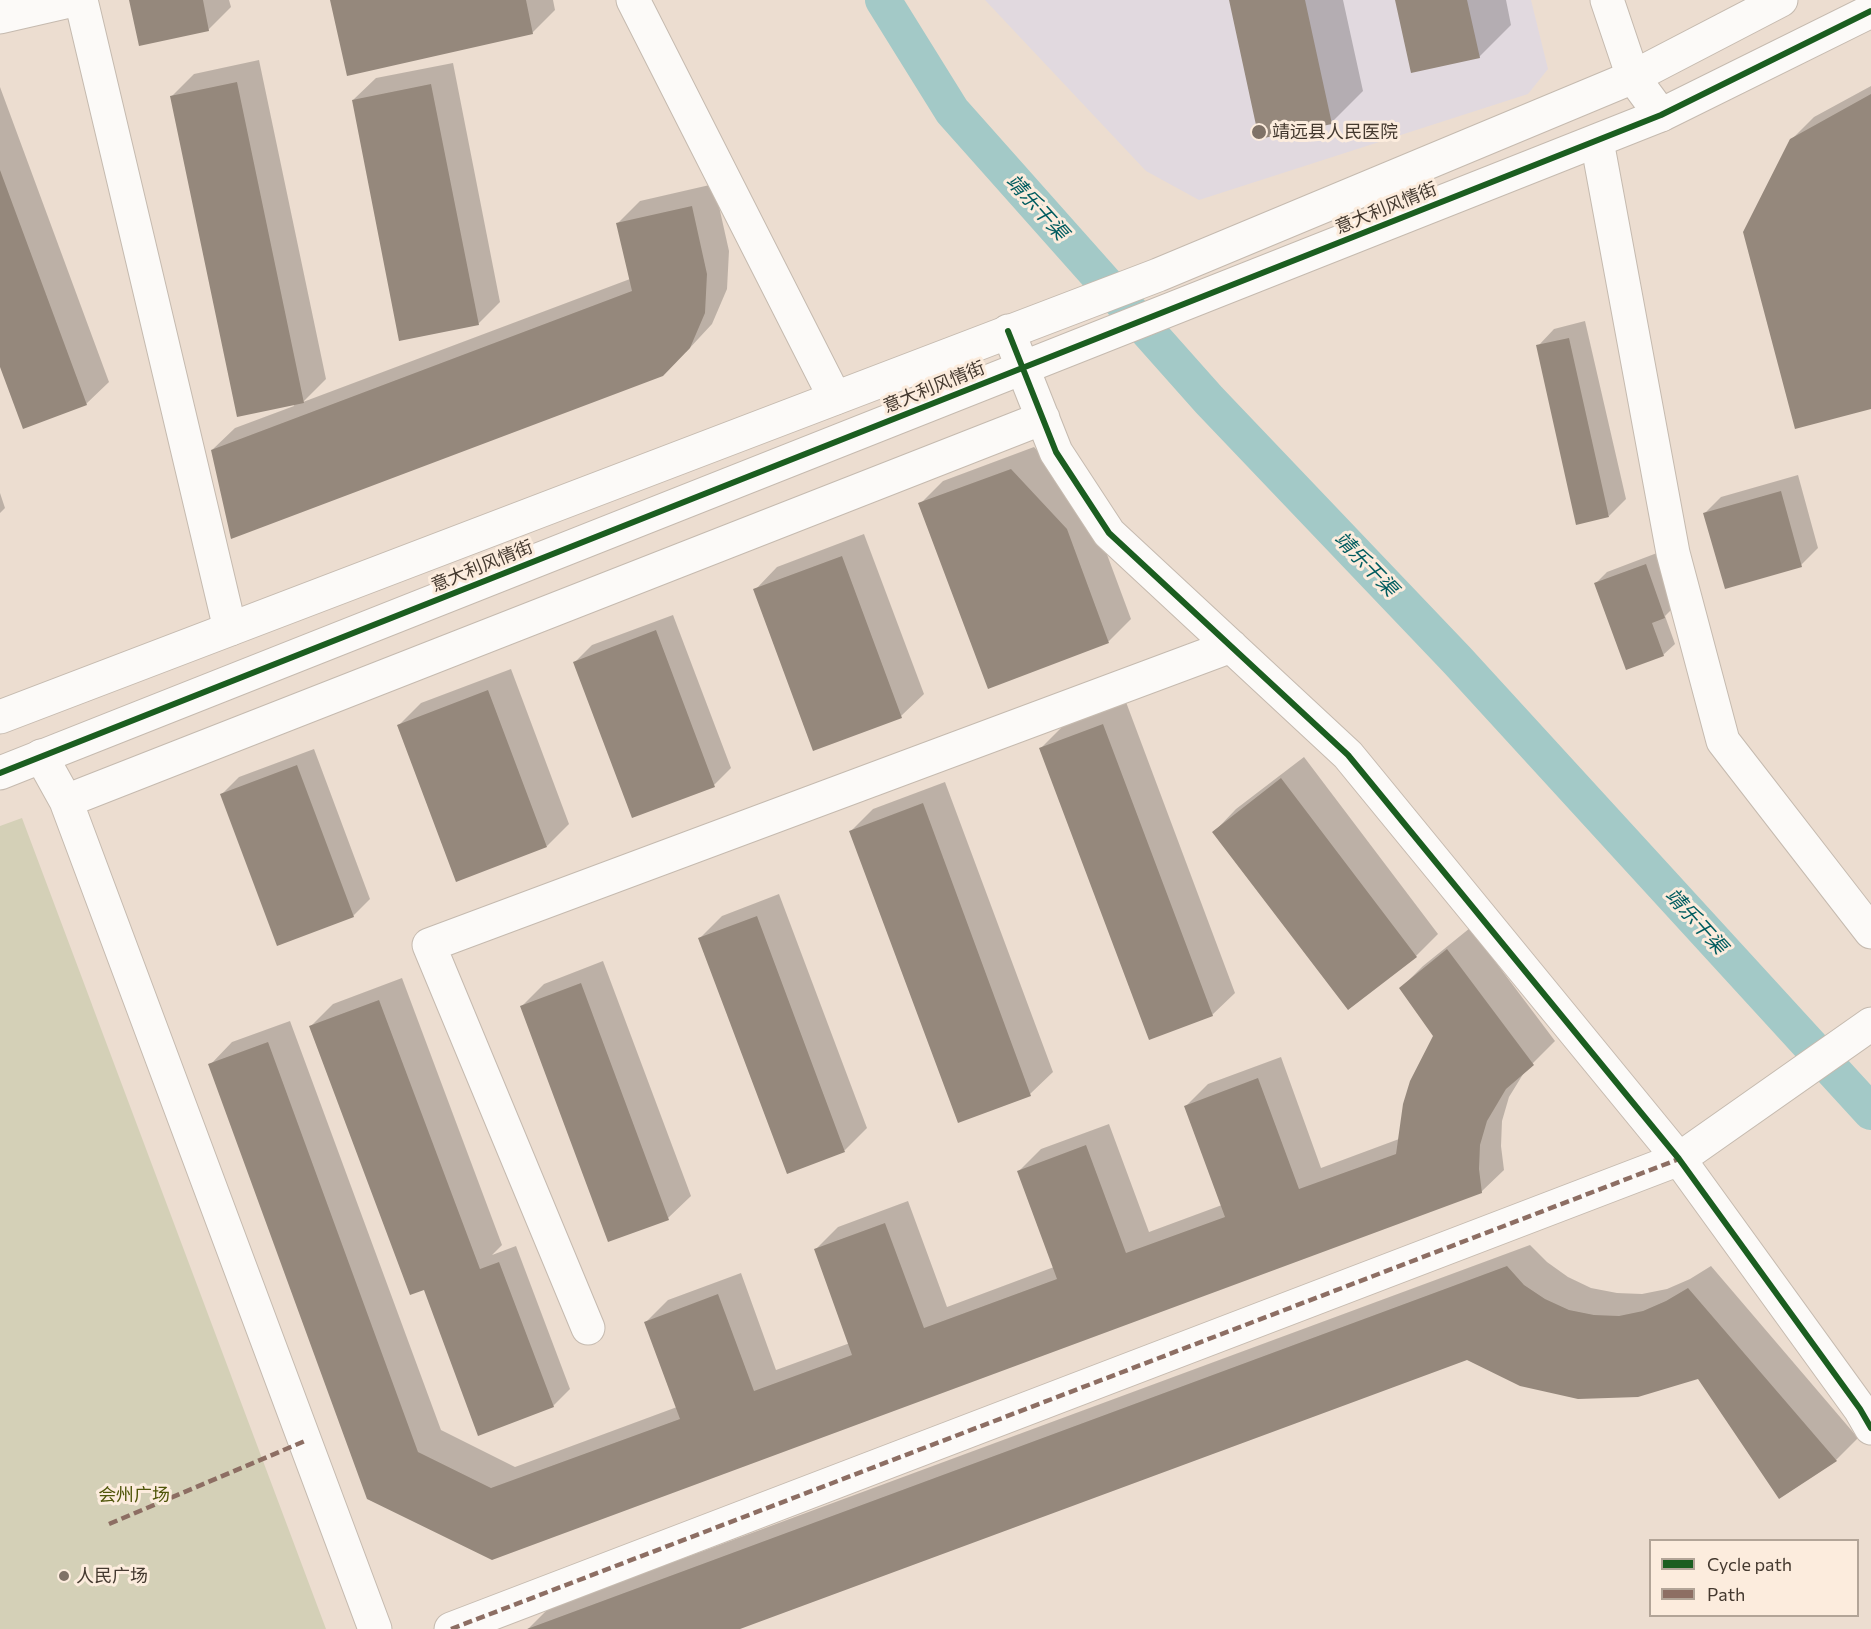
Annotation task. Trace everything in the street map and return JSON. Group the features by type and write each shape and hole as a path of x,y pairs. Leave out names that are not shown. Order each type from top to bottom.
{"street":[{"path":"0,17 74,0"},
{"path":"81,0 230,629"},
{"path":"633,0 835,398"},
{"path":"1607,0 1633,77 1660,115"},
{"name":"意大利风情街","path":"0,717 1158,275 1633,77 1780,0"},
{"name":"意大利风情街","path":"0,773 1597,141 1660,115 1871,11"},
{"path":"1597,141 1673,552 1723,741 1871,932"},
{"path":"1008,331 1056,452 1109,532 1348,755 1679,1159 1860,1409 1871,1428"},
{"path":"66,801 1043,418"},
{"path":"588,1328 429,945 1231,646"},
{"path":"41,756 66,801 375,1629"},
{"path":"451,1629 1679,1159 1871,1024"}],"shaded area":[{"name":"靖远县人民医院","path":"985,0 1531,0 1548,69 1528,94 1199,200 1146,171"}],"green space":[{"name":"会州广场","path":"22,818 326,1629 0,1629 0,826"}],"building":[{"path":"129,0 203,0 209,31 139,46"},
{"path":"330,0 526,0 533,34 347,76"},
{"path":"1229,0 1305,0 1332,124 1259,139"},
{"path":"1395,0 1467,0 1480,58 1411,73"},
{"path":"237,82 304,403 237,417 170,96"},
{"path":"431,84 479,325 399,341 352,100"},
{"path":"1871,94 1871,409 1795,429 1743,232 1790,139"},
{"path":"0,170 87,405 23,429 0,367"},
{"path":"692,206 707,274 705,313 690,348 663,376 231,539 211,450 632,291 616,223"},
{"path":"1569,338 1609,517 1576,525 1536,345"},
{"path":"1011,469 1067,529 1109,643 988,689 918,503"},
{"path":"1781,491 1802,567 1725,589 1703,513"},
{"path":"842,556 902,718 813,751 753,589"},
{"path":"1646,564 1665,618 1652,623 1664,656 1626,670 1594,583"},
{"path":"656,630 715,787 632,818 573,662"},
{"path":"488,690 547,847 456,882 397,725"},
{"path":"1103,724 1213,1016 1149,1040 1039,748"},
{"path":"297,765 354,917 277,946 220,794"},
{"path":"1281,778 1417,957 1348,1010 1212,832"},
{"path":"923,803 1031,1096 958,1123 849,831"},
{"path":"757,916 845,1152 787,1174 698,938"},
{"path":"1447,949 1534,1065 1506,1089 1487,1121 1480,1145 1479,1169 1482,1193 492,1560 367,1499 208,1064 268,1042 418,1452 491,1488 680,1419 644,1322 718,1294 754,1391 852,1355 814,1249 885,1223 924,1328 1057,1279 1017,1171 1086,1145 1126,1253 1225,1217 1184,1106 1258,1078 1299,1189 1396,1154 1403,1104 1410,1081 1433,1036 1399,988"},
{"path":"581,983 669,1220 608,1242 520,1006"},
{"path":"379,1000 480,1269 499,1262 554,1407 478,1436 424,1290 410,1295 309,1026"},
{"path":"1507,1266 1524,1285 1545,1299 1569,1310 1594,1315 1619,1316 1643,1311 1688,1288 1837,1461 1779,1499 1698,1379 1638,1397 1578,1399 1520,1386 1467,1360 740,1629 527,1629"}],"waterway":[{"name":"靖乐干渠","path":"883,0 952,111 1209,400 1457,660 1871,1112"}],"marked path":[{"path":"451,1629 1679,1159"},
{"path":"109,1524 305,1441"}],"cycle path":[{"path":"0,773 1661,115 1871,11"},
{"path":"1008,331 1056,452 1109,533 1348,755 1679,1159 1860,1409 1871,1428"}],"place":[{"name":"靖远县人民医院","path":"1259,132"},
{"name":"人民广场","path":"64,1576"}]}
